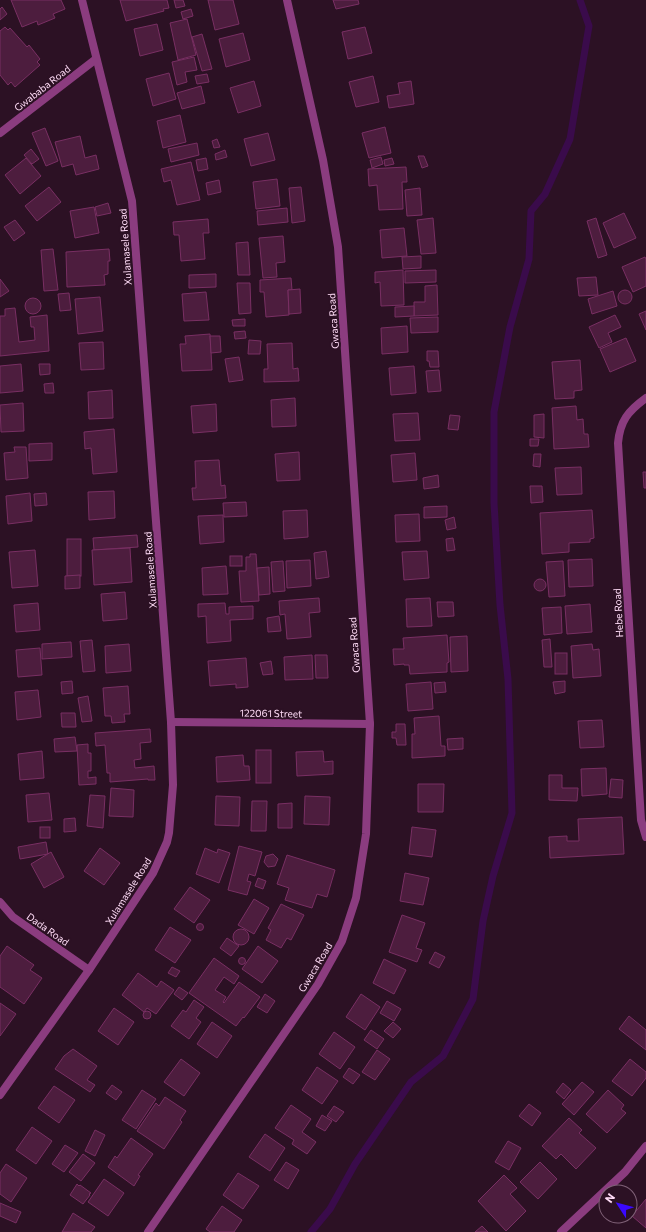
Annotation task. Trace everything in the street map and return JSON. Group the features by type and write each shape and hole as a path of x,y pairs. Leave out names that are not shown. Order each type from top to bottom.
{"street":[{"name":"Xulamasele Road","path":"0,1094 89,970 153,873 167,842 173,785 171,722 132,201 82,0"},
{"name":"Gwaca Road","path":"148,1232 318,984 342,941 356,898 366,834 370,724 338,247 334,216 323,160 286,0"},
{"name":"Gwababa Road","path":"0,133 96,59"},
{"name":"Hebe Road","path":"646,398 635,406 623,420 619,432 618,443 641,820 646,837"},
{"name":"122061 Street","path":"171,722 370,724"},
{"name":"Dada Road","path":"0,902 13,917 89,970"},
{"path":"561,1232 625,1172 646,1146"}],"building":[{"path":"11,0 61,0 65,9 53,14 55,18 38,25 37,21 22,27"},
{"path":"120,0 167,0 169,8 163,9 164,11 126,21"},
{"path":"174,0 183,0 185,6 176,8"},
{"path":"208,0 233,0 239,24 215,30"},
{"path":"333,0 358,0 359,4 336,9"},
{"path":"2,7 7,14 0,20 0,9"},
{"path":"191,9 193,16 183,19 181,12"},
{"path":"187,19 196,55 178,60 170,23"},
{"path":"157,24 163,50 140,56 134,29"},
{"path":"5,27 8,30 10,28 27,47 29,45 40,59 37,62 40,65 15,87 11,82 8,85 0,75 0,31"},
{"path":"365,27 372,53 348,59 342,32"},
{"path":"243,33 250,60 226,67 219,39"},
{"path":"202,34 212,69 202,71 192,37"},
{"path":"194,57 197,70 185,72 187,82 177,85 172,62"},
{"path":"169,73 176,99 153,106 146,79"},
{"path":"207,74 209,82 197,84 195,76"},
{"path":"373,76 379,102 356,107 349,82"},
{"path":"254,81 261,106 238,113 230,88"},
{"path":"411,81 414,104 389,108 387,96 400,94 398,83"},
{"path":"201,86 205,103 182,109 177,93"},
{"path":"180,115 186,142 163,148 157,121"},
{"path":"385,127 391,153 369,158 362,133"},
{"path":"45,128 58,161 46,166 32,133"},
{"path":"268,133 275,160 251,166 244,139"},
{"path":"80,136 85,158 96,155 99,169 76,175 73,164 62,167 55,142"},
{"path":"217,139 220,147 214,148 212,141"},
{"path":"197,143 199,155 171,162 168,149"},
{"path":"31,149 39,159 32,164 24,155"},
{"path":"225,150 227,157 216,160 215,154"},
{"path":"418,156 424,156 428,166 422,168"},
{"path":"381,157 383,164 372,168 370,160"},
{"path":"26,158 41,176 20,194 5,175"},
{"path":"206,158 208,169 198,171 196,160"},
{"path":"392,158 394,164 385,166 384,160"},
{"path":"191,162 200,200 177,205 171,180 164,182 161,169"},
{"path":"406,167 407,182 402,182 403,209 379,210 377,185 369,186 368,169"},
{"path":"277,179 280,206 256,209 253,182"},
{"path":"219,180 221,192 208,195 206,183"},
{"path":"49,187 61,202 37,221 25,206"},
{"path":"301,187 305,221 292,223 289,188"},
{"path":"420,188 422,215 407,216 405,190"},
{"path":"108,203 111,213 97,216 95,207"},
{"path":"94,207 99,233 75,238 70,211"},
{"path":"287,208 288,222 258,225 257,211"},
{"path":"624,213 636,238 614,248 603,223"},
{"path":"433,218 436,253 421,254 417,220"},
{"path":"596,218 607,255 598,258 587,221"},
{"path":"208,219 209,233 203,233 205,259 181,261 179,235 174,235 173,222"},
{"path":"15,220 25,233 14,241 4,227"},
{"path":"404,228 407,256 382,258 380,230"},
{"path":"283,236 285,262 276,263 277,277 263,278 259,238"},
{"path":"248,242 250,275 238,275 236,243"},
{"path":"53,249 58,290 44,291 41,250"},
{"path":"109,249 110,261 108,261 108,274 104,275 105,285 67,287 66,252"},
{"path":"421,256 421,268 403,269 402,257"},
{"path":"645,257 646,286 633,292 622,267"},
{"path":"403,270 404,305 381,306 380,282 375,283 375,272"},
{"path":"436,270 436,282 405,283 405,271"},
{"path":"216,274 216,287 189,288 189,275"},
{"path":"596,277 598,295 579,296 577,278"},
{"path":"291,278 292,290 288,290 289,315 266,317 264,292 260,292 260,280"},
{"path":"0,279 9,291 0,297"},
{"path":"237,283 250,283 251,313 239,314"},
{"path":"437,285 438,315 414,316 414,302 425,302 425,286"},
{"path":"300,289 301,313 289,314 288,290"},
{"path":"622,290 628,290 632,294 632,300 628,304 622,304 618,300 618,294"},
{"path":"613,291 617,306 592,314 588,299"},
{"path":"206,292 209,320 184,321 182,294"},
{"path":"69,293 71,310 60,311 58,294"},
{"path":"100,297 103,331 78,334 75,299"},
{"path":"33,298 39,300 41,306 39,312 33,314 27,312 25,306 27,300"},
{"path":"414,306 414,316 395,317 395,307"},
{"path":"15,308 19,342 35,340 34,327 31,327 30,317 47,315 49,351 0,356 0,316 5,316 5,309"},
{"path":"646,311 646,330 639,314"},
{"path":"615,315 621,327 608,333 612,342 599,348 589,327"},
{"path":"438,317 438,332 411,333 410,318"},
{"path":"245,319 245,326 233,326 232,320"},
{"path":"407,326 408,352 382,354 381,328"},
{"path":"245,331 246,338 235,339 234,332"},
{"path":"210,334 212,370 182,371 180,344 186,344 185,336"},
{"path":"210,336 220,336 221,352 211,353"},
{"path":"626,338 636,361 610,372 600,349"},
{"path":"249,340 261,341 260,354 248,354"},
{"path":"103,342 104,369 81,370 79,343"},
{"path":"292,343 293,369 298,368 299,381 264,382 264,369 268,369 267,344"},
{"path":"427,351 438,351 439,367 430,367 429,361 427,361"},
{"path":"239,357 243,380 229,382 225,359"},
{"path":"580,360 582,390 574,391 574,398 555,399 552,362"},
{"path":"21,364 23,391 0,393 0,366"},
{"path":"39,364 50,364 50,374 40,375"},
{"path":"414,366 416,393 391,395 389,368"},
{"path":"439,370 441,391 428,392 426,371"},
{"path":"53,383 54,393 45,393 44,384"},
{"path":"112,390 113,418 89,419 88,392"},
{"path":"295,398 296,426 272,427 271,400"},
{"path":"23,403 24,431 1,432 0,405"},
{"path":"216,404 217,431 193,433 191,406"},
{"path":"576,406 577,420 583,419 584,434 588,434 589,447 554,449 552,408"},
{"path":"418,413 420,440 395,441 393,414"},
{"path":"544,414 544,438 534,437 534,415"},
{"path":"450,415 460,416 458,430 448,429"},
{"path":"114,429 117,472 93,474 91,448 85,449 84,432"},
{"path":"530,439 539,439 538,446 530,446"},
{"path":"52,443 52,460 29,461 29,444"},
{"path":"14,447 26,447 28,478 6,480 4,453 15,452"},
{"path":"299,452 300,480 277,481 275,454"},
{"path":"415,453 417,480 393,482 391,455"},
{"path":"534,454 541,454 540,467 533,466"},
{"path":"219,460 221,486 225,485 226,498 193,500 192,488 196,488 195,461"},
{"path":"581,467 582,494 557,495 555,468"},
{"path":"643,472 646,472 646,488 644,488"},
{"path":"438,475 439,487 424,489 423,478"},
{"path":"530,486 542,486 543,502 531,503"},
{"path":"114,491 115,518 89,520 88,492"},
{"path":"30,493 32,521 8,524 6,496"},
{"path":"46,493 47,505 35,506 34,494"},
{"path":"246,502 247,516 224,517 223,503"},
{"path":"447,506 447,517 424,518 424,507"},
{"path":"307,510 308,537 284,539 283,511"},
{"path":"592,510 594,538 590,539 590,542 569,543 569,552 542,554 540,513"},
{"path":"419,514 420,541 396,542 395,515"},
{"path":"223,515 224,542 200,544 198,516"},
{"path":"454,517 456,528 447,530 445,520"},
{"path":"137,535 138,547 94,550 93,538"},
{"path":"453,538 455,550 447,551 446,539"},
{"path":"67,539 81,539 81,576 67,576"},
{"path":"130,548 132,582 94,585 92,550"},
{"path":"35,550 38,586 12,588 9,552"},
{"path":"326,551 329,577 316,579 314,553"},
{"path":"427,551 429,578 404,580 402,552"},
{"path":"250,554 256,554 259,601 241,602 239,571 246,571 246,557 250,557"},
{"path":"230,556 242,556 242,566 230,566"},
{"path":"592,559 593,586 569,587 568,560"},
{"path":"310,560 311,586 287,588 286,561"},
{"path":"283,561 285,591 273,592 271,562"},
{"path":"563,561 565,596 549,597 546,562"},
{"path":"226,566 228,594 203,595 202,568"},
{"path":"269,567 270,594 259,595 257,568"},
{"path":"80,575 80,588 65,589 65,576"},
{"path":"538,579 542,579 546,585 542,591 538,591 534,587 534,583"},
{"path":"125,592 127,619 103,621 101,594"},
{"path":"319,598 320,612 309,613 311,637 287,639 285,614 280,615 279,601"},
{"path":"430,598 432,626 407,627 406,599"},
{"path":"437,602 453,602 454,616 438,617"},
{"path":"38,603 40,630 16,632 14,605"},
{"path":"225,603 226,614 229,614 229,607 253,606 253,619 230,620 231,641 207,643 206,616 198,617 198,604"},
{"path":"590,604 592,632 567,634 565,606"},
{"path":"561,607 562,633 544,635 542,608"},
{"path":"279,616 281,631 268,632 267,618"},
{"path":"447,635 449,662 447,663 447,672 410,674 409,665 394,665 393,649 404,649 403,638"},
{"path":"467,636 468,671 451,672 450,637"},
{"path":"550,639 552,667 544,667 542,640"},
{"path":"92,640 95,671 83,672 80,641"},
{"path":"71,642 72,657 42,659 42,644"},
{"path":"129,644 131,671 106,673 105,646"},
{"path":"592,644 593,650 599,649 601,676 573,678 571,646"},
{"path":"40,648 42,675 18,677 16,650"},
{"path":"555,653 567,653 567,674 555,674"},
{"path":"312,655 313,679 285,680 284,657"},
{"path":"315,655 327,655 328,678 316,678"},
{"path":"246,658 248,687 236,688 236,684 210,686 208,661"},
{"path":"271,661 273,674 263,675 260,663"},
{"path":"72,681 73,693 62,694 61,682"},
{"path":"565,681 565,692 555,694 553,682"},
{"path":"431,682 433,709 408,711 406,684"},
{"path":"445,682 446,692 435,693 434,683"},
{"path":"128,686 130,714 124,714 125,722 112,723 111,716 105,716 103,688"},
{"path":"38,690 41,717 17,720 15,692"},
{"path":"88,696 92,721 82,722 78,698"},
{"path":"61,713 75,713 76,727 62,727"},
{"path":"439,716 441,746 445,746 445,756 412,758 412,734 415,734 414,718"},
{"path":"602,720 604,747 580,748 578,721"},
{"path":"396,724 405,724 406,745 397,745 396,738 392,738 392,732 396,732"},
{"path":"150,729 151,742 140,743 141,759 134,760 135,768 154,766 155,780 148,779 110,782 110,773 107,773 105,745 96,746 95,733"},
{"path":"75,737 77,751 55,752 54,739"},
{"path":"463,738 463,749 448,750 447,739"},
{"path":"88,744 88,753 91,753 91,771 88,771 88,778 96,777 96,784 79,785 77,745"},
{"path":"256,750 271,750 271,783 256,783"},
{"path":"42,751 44,778 20,780 18,754"},
{"path":"323,751 324,762 333,761 333,774 297,776 296,752"},
{"path":"243,755 244,766 249,766 250,780 217,782 216,757"},
{"path":"606,768 607,794 582,796 581,769"},
{"path":"549,775 562,775 562,788 578,788 577,801 549,800"},
{"path":"611,779 623,780 622,798 609,797"},
{"path":"418,784 444,784 443,812 418,812"},
{"path":"111,788 134,790 133,817 109,816"},
{"path":"49,793 52,820 28,822 26,795"},
{"path":"90,795 105,796 103,828 87,826"},
{"path":"216,796 240,797 239,826 215,825"},
{"path":"305,796 330,797 329,825 304,824"},
{"path":"252,801 267,801 266,831 251,831"},
{"path":"292,803 292,828 278,828 278,804"},
{"path":"622,817 624,854 550,858 549,837 567,836 567,841 579,841 578,819"},
{"path":"75,818 76,831 64,832 64,819"},
{"path":"40,827 50,827 50,838 40,838"},
{"path":"412,827 436,830 432,857 409,854"},
{"path":"46,842 48,854 20,859 18,847"},
{"path":"239,846 262,852 255,876 249,874 247,881 251,882 247,895 228,890"},
{"path":"100,848 120,863 104,885 84,871"},
{"path":"205,848 217,853 218,849 230,853 219,883 196,874"},
{"path":"51,852 64,877 44,888 31,864"},
{"path":"273,854 278,859 275,866 268,867 264,862 266,856"},
{"path":"287,855 335,870 327,897 317,894 312,908 285,900 289,888 277,884"},
{"path":"405,873 429,878 423,905 400,901"},
{"path":"258,878 266,881 263,889 255,886"},
{"path":"190,887 210,900 194,923 174,909"},
{"path":"254,899 269,908 254,934 238,925"},
{"path":"281,904 304,915 291,940 287,938 281,948 266,940 271,930 268,928"},
{"path":"402,915 425,923 416,948 422,950 417,962 389,952"},
{"path":"200,923 203,924 203,930 200,931 197,930 196,927 197,924"},
{"path":"170,927 191,940 175,963 155,950"},
{"path":"241,929 247,931 249,937 247,943 241,945 235,943 233,937 235,931"},
{"path":"227,938 239,946 231,956 220,948"},
{"path":"7,946 34,965 30,970 42,978 24,1004 0,987 0,956"},
{"path":"258,946 278,961 262,983 242,969"},
{"path":"435,952 445,957 439,968 429,963"},
{"path":"242,957 245,958 245,964 242,965 239,964 238,961 239,958"},
{"path":"214,958 239,976 234,984 224,977 215,990 226,997 223,1002 224,1003 239,982 260,997 236,1026 189,993"},
{"path":"384,959 406,970 394,994 373,983"},
{"path":"172,967 180,971 176,977 168,973"},
{"path":"138,973 157,987 161,981 174,990 156,1014 147,1008 144,1012 122,995"},
{"path":"179,987 188,993 182,1000 174,994"},
{"path":"265,994 275,1001 267,1013 257,1007"},
{"path":"361,994 380,1007 365,1030 346,1017"},
{"path":"194,1000 204,1007 196,1018 201,1022 189,1039 171,1026 183,1010 186,1012"},
{"path":"387,1001 401,1009 394,1021 380,1013"},
{"path":"0,1003 16,1014 0,1036"},
{"path":"114,1008 134,1022 118,1045 98,1031"},
{"path":"147,1011 150,1012 150,1018 147,1019 144,1018 143,1015 144,1012"},
{"path":"629,1016 646,1030 646,1050 619,1029"},
{"path":"212,1022 232,1036 217,1058 197,1044"},
{"path":"393,1022 401,1029 393,1038 384,1031"},
{"path":"371,1030 384,1039 377,1049 364,1040"},
{"path":"334,1032 355,1047 340,1069 319,1054"},
{"path":"73,1049 97,1066 87,1080 95,1085 90,1092 55,1069 64,1056"},
{"path":"377,1050 390,1059 375,1080 362,1072"},
{"path":"181,1059 200,1073 184,1096 164,1082"},
{"path":"630,1059 646,1072 646,1078 632,1096 612,1081"},
{"path":"317,1067 338,1081 322,1104 302,1090"},
{"path":"349,1068 360,1075 353,1084 343,1077"},
{"path":"582,1082 594,1092 574,1115 562,1104"},
{"path":"563,1083 571,1090 564,1099 556,1092"},
{"path":"112,1085 122,1092 116,1100 106,1093"},
{"path":"54,1086 75,1100 59,1123 38,1108"},
{"path":"142,1090 156,1099 136,1129 122,1120"},
{"path":"608,1090 624,1105 621,1109 626,1113 607,1133 586,1114"},
{"path":"165,1097 186,1111 180,1120 182,1122 164,1149 137,1131 156,1103 159,1106"},
{"path":"529,1104 541,1113 532,1126 519,1116"},
{"path":"291,1105 311,1119 302,1132 316,1142 307,1154 292,1144 294,1140 275,1128"},
{"path":"334,1106 344,1112 336,1122 327,1116"},
{"path":"322,1115 332,1121 325,1131 316,1126"},
{"path":"569,1118 582,1130 579,1133 596,1148 576,1169 561,1154 556,1159 542,1146"},
{"path":"32,1127 52,1141 36,1164 16,1150"},
{"path":"95,1130 105,1135 95,1156 85,1151"},
{"path":"265,1134 285,1148 270,1171 249,1157"},
{"path":"131,1138 153,1154 138,1175 140,1176 134,1186 108,1167 115,1156 117,1158"},
{"path":"508,1141 521,1148 509,1170 495,1162"},
{"path":"65,1145 78,1153 64,1172 52,1164"},
{"path":"83,1154 95,1163 81,1181 69,1172"},
{"path":"286,1162 299,1170 288,1189 274,1180"},
{"path":"540,1162 557,1179 538,1199 520,1182"},
{"path":"6,1164 27,1178 11,1202 0,1194 0,1173"},
{"path":"238,1173 259,1186 243,1209 223,1195"},
{"path":"504,1175 517,1188 510,1194 526,1211 506,1231 478,1201"},
{"path":"104,1179 124,1193 108,1216 88,1202"},
{"path":"77,1184 91,1193 83,1204 70,1195"},
{"path":"646,1199 646,1228 638,1221 638,1209"},
{"path":"0,1203 21,1212 16,1223 0,1216"},
{"path":"222,1206 242,1220 234,1232 210,1232 206,1229"},
{"path":"73,1213 95,1227 91,1232 62,1232"},
{"path":"482,1226 488,1232 475,1232"}],"waterway":[{"path":"311,1232 330,1209 355,1164 411,1082 443,1056 473,999 483,921 493,876 512,813 508,679 500,605 494,503 494,412 510,327 529,259 531,211 545,194 570,139 589,26 580,0"}]}
